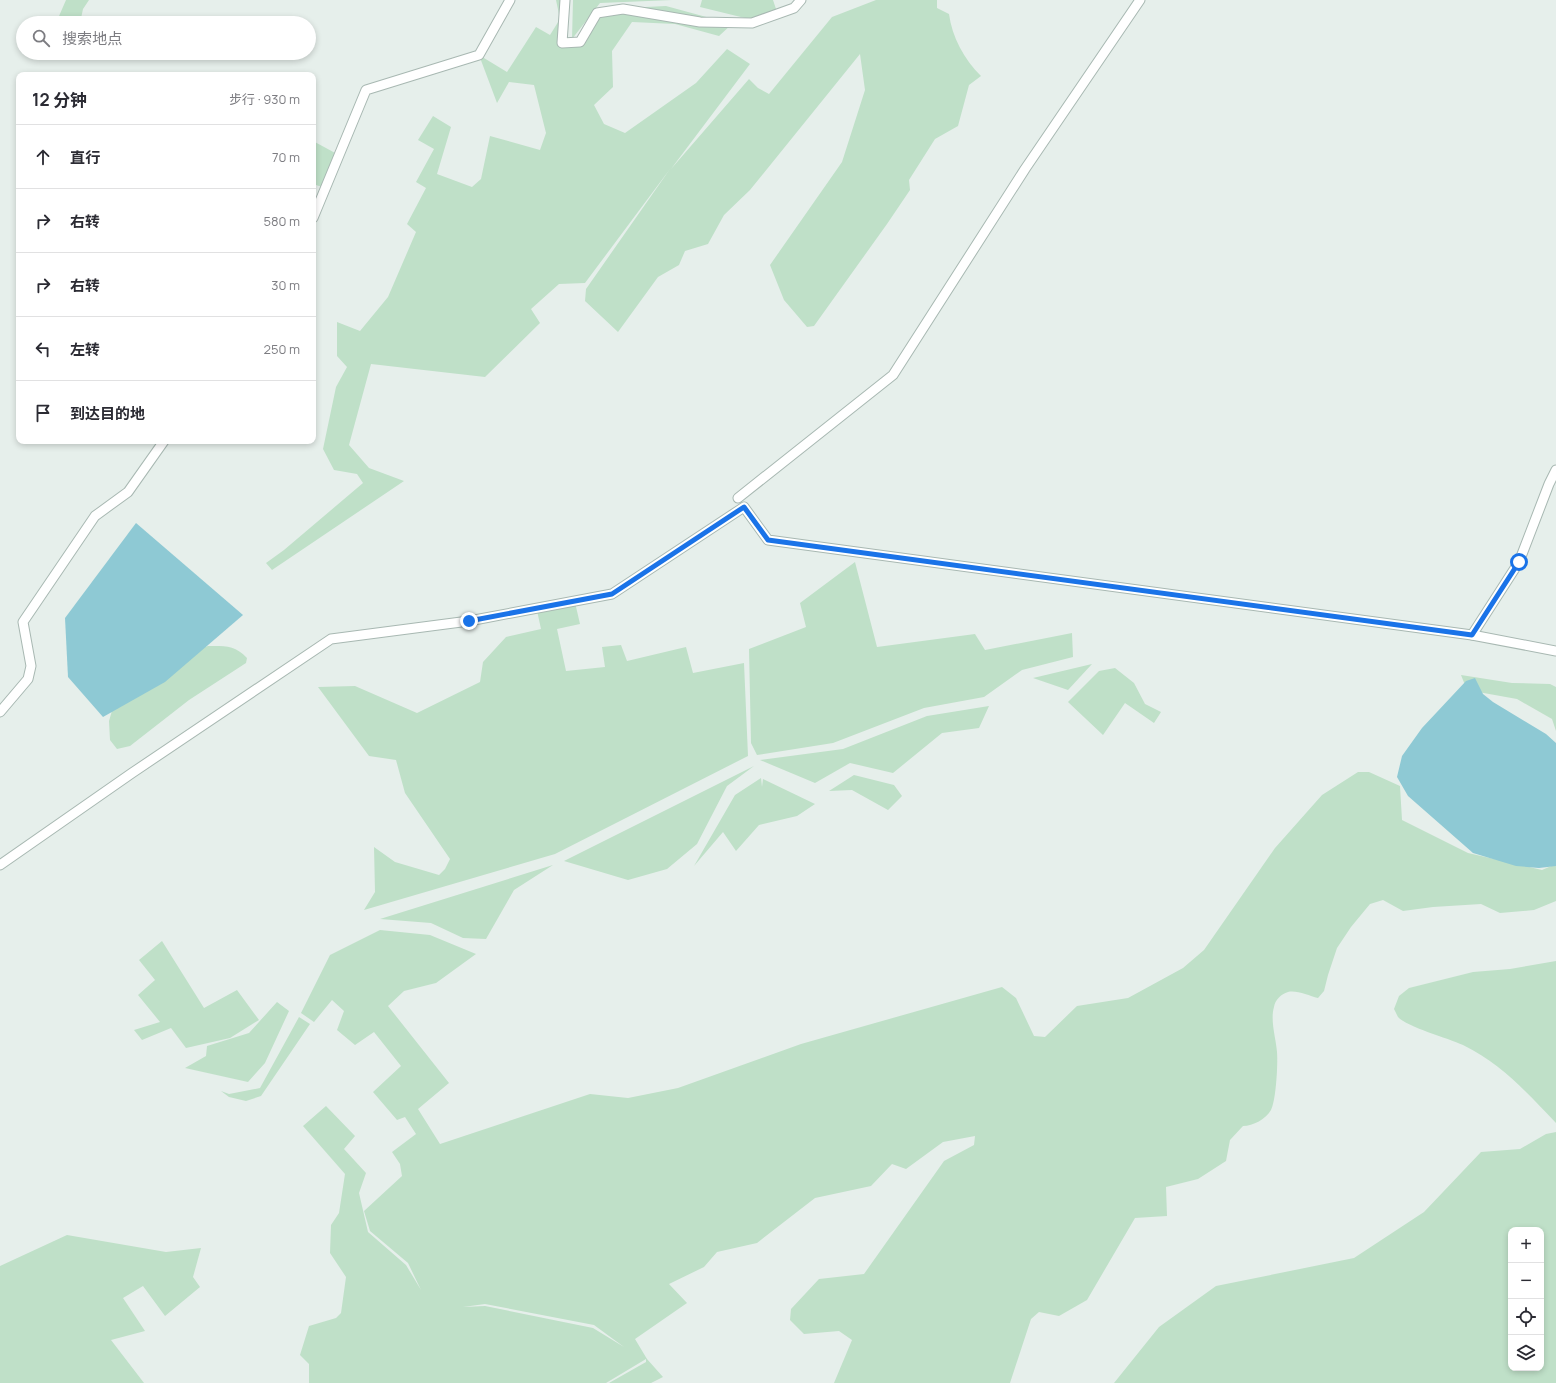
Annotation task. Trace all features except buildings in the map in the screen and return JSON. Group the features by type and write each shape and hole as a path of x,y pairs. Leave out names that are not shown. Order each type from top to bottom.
{"street":[{"path":"316,211 366,90 479,55 510,0"},
{"path":"565,0 562,42 580,42 596,13 623,10 700,22 752,24 794,8 801,0"},
{"path":"738,498 893,374 1025,169 1140,0"},
{"path":"0,712 28,679 31,666 23,622 96,516 128,492 162,444"},
{"path":"1472,635 1519,562 1549,484 1556,470"},
{"path":"0,865 132,773 331,638 469,621 612,594 744,507 768,540 1472,635 1556,651"}],"green space":[{"path":"66,0 89,0 83,9 82,16 59,16"},
{"path":"556,0 562,0 563,39 570,47 604,9 666,6 732,24 719,36 675,24 632,22 612,51 613,87 594,105 604,124 625,133 696,83 727,49 750,64 671,169 749,79 758,88 769,94 832,17 876,0 937,0 937,8 949,14 953,31 964,55 981,76 969,85 958,126 935,139 909,180 910,190 814,326 807,327 784,300 770,265 842,162 865,90 860,54 750,190 724,215 708,244 685,251 679,265 658,277 618,332 585,301 586,289 670,169 585,283 559,284 531,309 540,323 485,377 371,364 349,445 369,468 404,481 272,570 266,563 284,550 363,483 357,474 334,470 323,449 336,387 347,367 337,356 337,322 360,331 388,297 416,232 407,224 426,188 416,182 434,149 418,140 433,116 451,127 437,174 472,187 481,179 490,136 540,150 546,133 534,85 509,82 497,103 479,55 507,72 536,27 550,35 560,19"},
{"path":"573,0 672,0 600,3 572,39"},
{"path":"702,0 773,0 777,12 749,19 700,7"},
{"path":"316,143 337,154 322,187 316,185"},
{"path":"855,562 877,647 975,634 985,650 1072,633 1073,657 1022,670 984,697 924,708 833,743 757,755 751,743 749,649 806,627 800,603"},
{"path":"574,598 580,624 557,629 566,671 605,667 602,647 621,645 627,661 686,647 693,673 744,663 748,756 555,854 364,910 375,892 374,847 395,862 439,875 445,869 450,859 405,793 396,760 369,756 318,687 355,686 417,713 480,682 483,662 506,637 541,629 536,606"},
{"path":"208,646 225,646 234,648 247,658 246,663 189,700 130,746 117,749 110,740 109,721 116,697 192,652"},
{"path":"1092,664 1068,690 1033,678"},
{"path":"1115,668 1134,683 1145,704 1161,712 1154,723 1125,703 1103,735 1068,702 1099,671"},
{"path":"1461,675 1512,683 1550,684 1556,687 1556,731 1552,719 1517,699 1467,690"},
{"path":"989,706 979,728 942,733 893,773 850,763 815,783 760,760 843,749 927,716"},
{"path":"754,766 727,786 697,844 667,869 628,880 564,861"},
{"path":"1358,772 1369,772 1400,786 1402,820 1468,853 1542,870 1556,864 1556,901 1534,910 1500,913 1481,904 1433,907 1403,911 1383,900 1370,904 1351,927 1337,948 1324,991 1318,998 1299,992 1288,992 1283,994 1275,1004 1273,1018 1277,1052 1277,1073 1273,1105 1269,1113 1251,1125 1243,1126 1230,1140 1226,1161 1198,1179 1166,1187 1167,1216 1135,1218 1087,1300 1059,1316 1039,1312 1031,1319 1010,1383 834,1383 852,1340 839,1331 804,1334 790,1320 791,1309 819,1279 864,1274 944,1161 974,1145 975,1136 943,1142 906,1169 892,1164 871,1186 815,1198 757,1243 717,1252 704,1267 669,1284 687,1303 635,1339 647,1359 663,1377 651,1383 609,1383 646,1362 646,1359 606,1383 309,1383 309,1364 300,1355 309,1326 336,1318 341,1313 346,1277 330,1253 331,1225 339,1213 345,1174 303,1126 326,1106 355,1136 344,1149 366,1173 359,1193 368,1232 406,1265 421,1290 408,1263 370,1231 364,1211 402,1176 400,1164 392,1152 416,1134 405,1117 397,1120 373,1092 401,1066 374,1032 355,1045 337,1030 344,1011 332,1000 314,1022 301,1013 330,955 380,930 430,935 476,954 436,983 404,991 388,1006 449,1083 418,1109 440,1144 590,1094 628,1098 678,1088 801,1044 1002,987 1016,998 1034,1036 1045,1037 1077,1006 1128,998 1183,968 1204,950 1275,848 1322,795","holes":["485,1304 594,1325 624,1347 593,1328 485,1306 463,1307"]},
{"path":"854,775 894,785 902,796 888,810 852,790 829,791"},
{"path":"761,778 762,787 763,779 815,804 797,816 759,825 736,851 723,832 694,866 735,795"},
{"path":"553,865 514,890 486,939 463,938 431,923 380,919"},
{"path":"162,941 204,1008 237,990 259,1020 230,1038 186,1048 171,1028 142,1040 134,1030 160,1022 138,995 155,980 139,960"},
{"path":"1556,961 1556,1123 1513,1080 1490,1061 1463,1045 1410,1025 1398,1017 1394,1009 1399,996 1409,988 1473,972 1510,969"},
{"path":"277,1002 289,1011 265,1063 248,1082 185,1068 206,1056 207,1046 249,1033"},
{"path":"299,1017 310,1024 261,1096 246,1101 229,1097 221,1091 229,1094 260,1088"},
{"path":"1556,1132 1556,1383 1114,1383 1159,1327 1216,1286 1354,1258 1424,1212 1481,1152 1520,1149 1546,1134"},
{"path":"67,1235 166,1252 201,1248 193,1277 200,1287 165,1316 143,1286 123,1298 145,1331 111,1340 144,1383 0,1383 0,1266"}],"water":[{"path":"136,523 243,615 165,682 103,717 68,677 65,618"},
{"path":"1475,678 1483,694 1493,702 1546,734 1556,743 1556,866 1539,868 1516,866 1473,853 1408,796 1397,777 1402,756 1422,728 1466,681"}],"route":[{"path":"469,621 612,594 744,507 768,540 1472,635 1519,562"}]}
